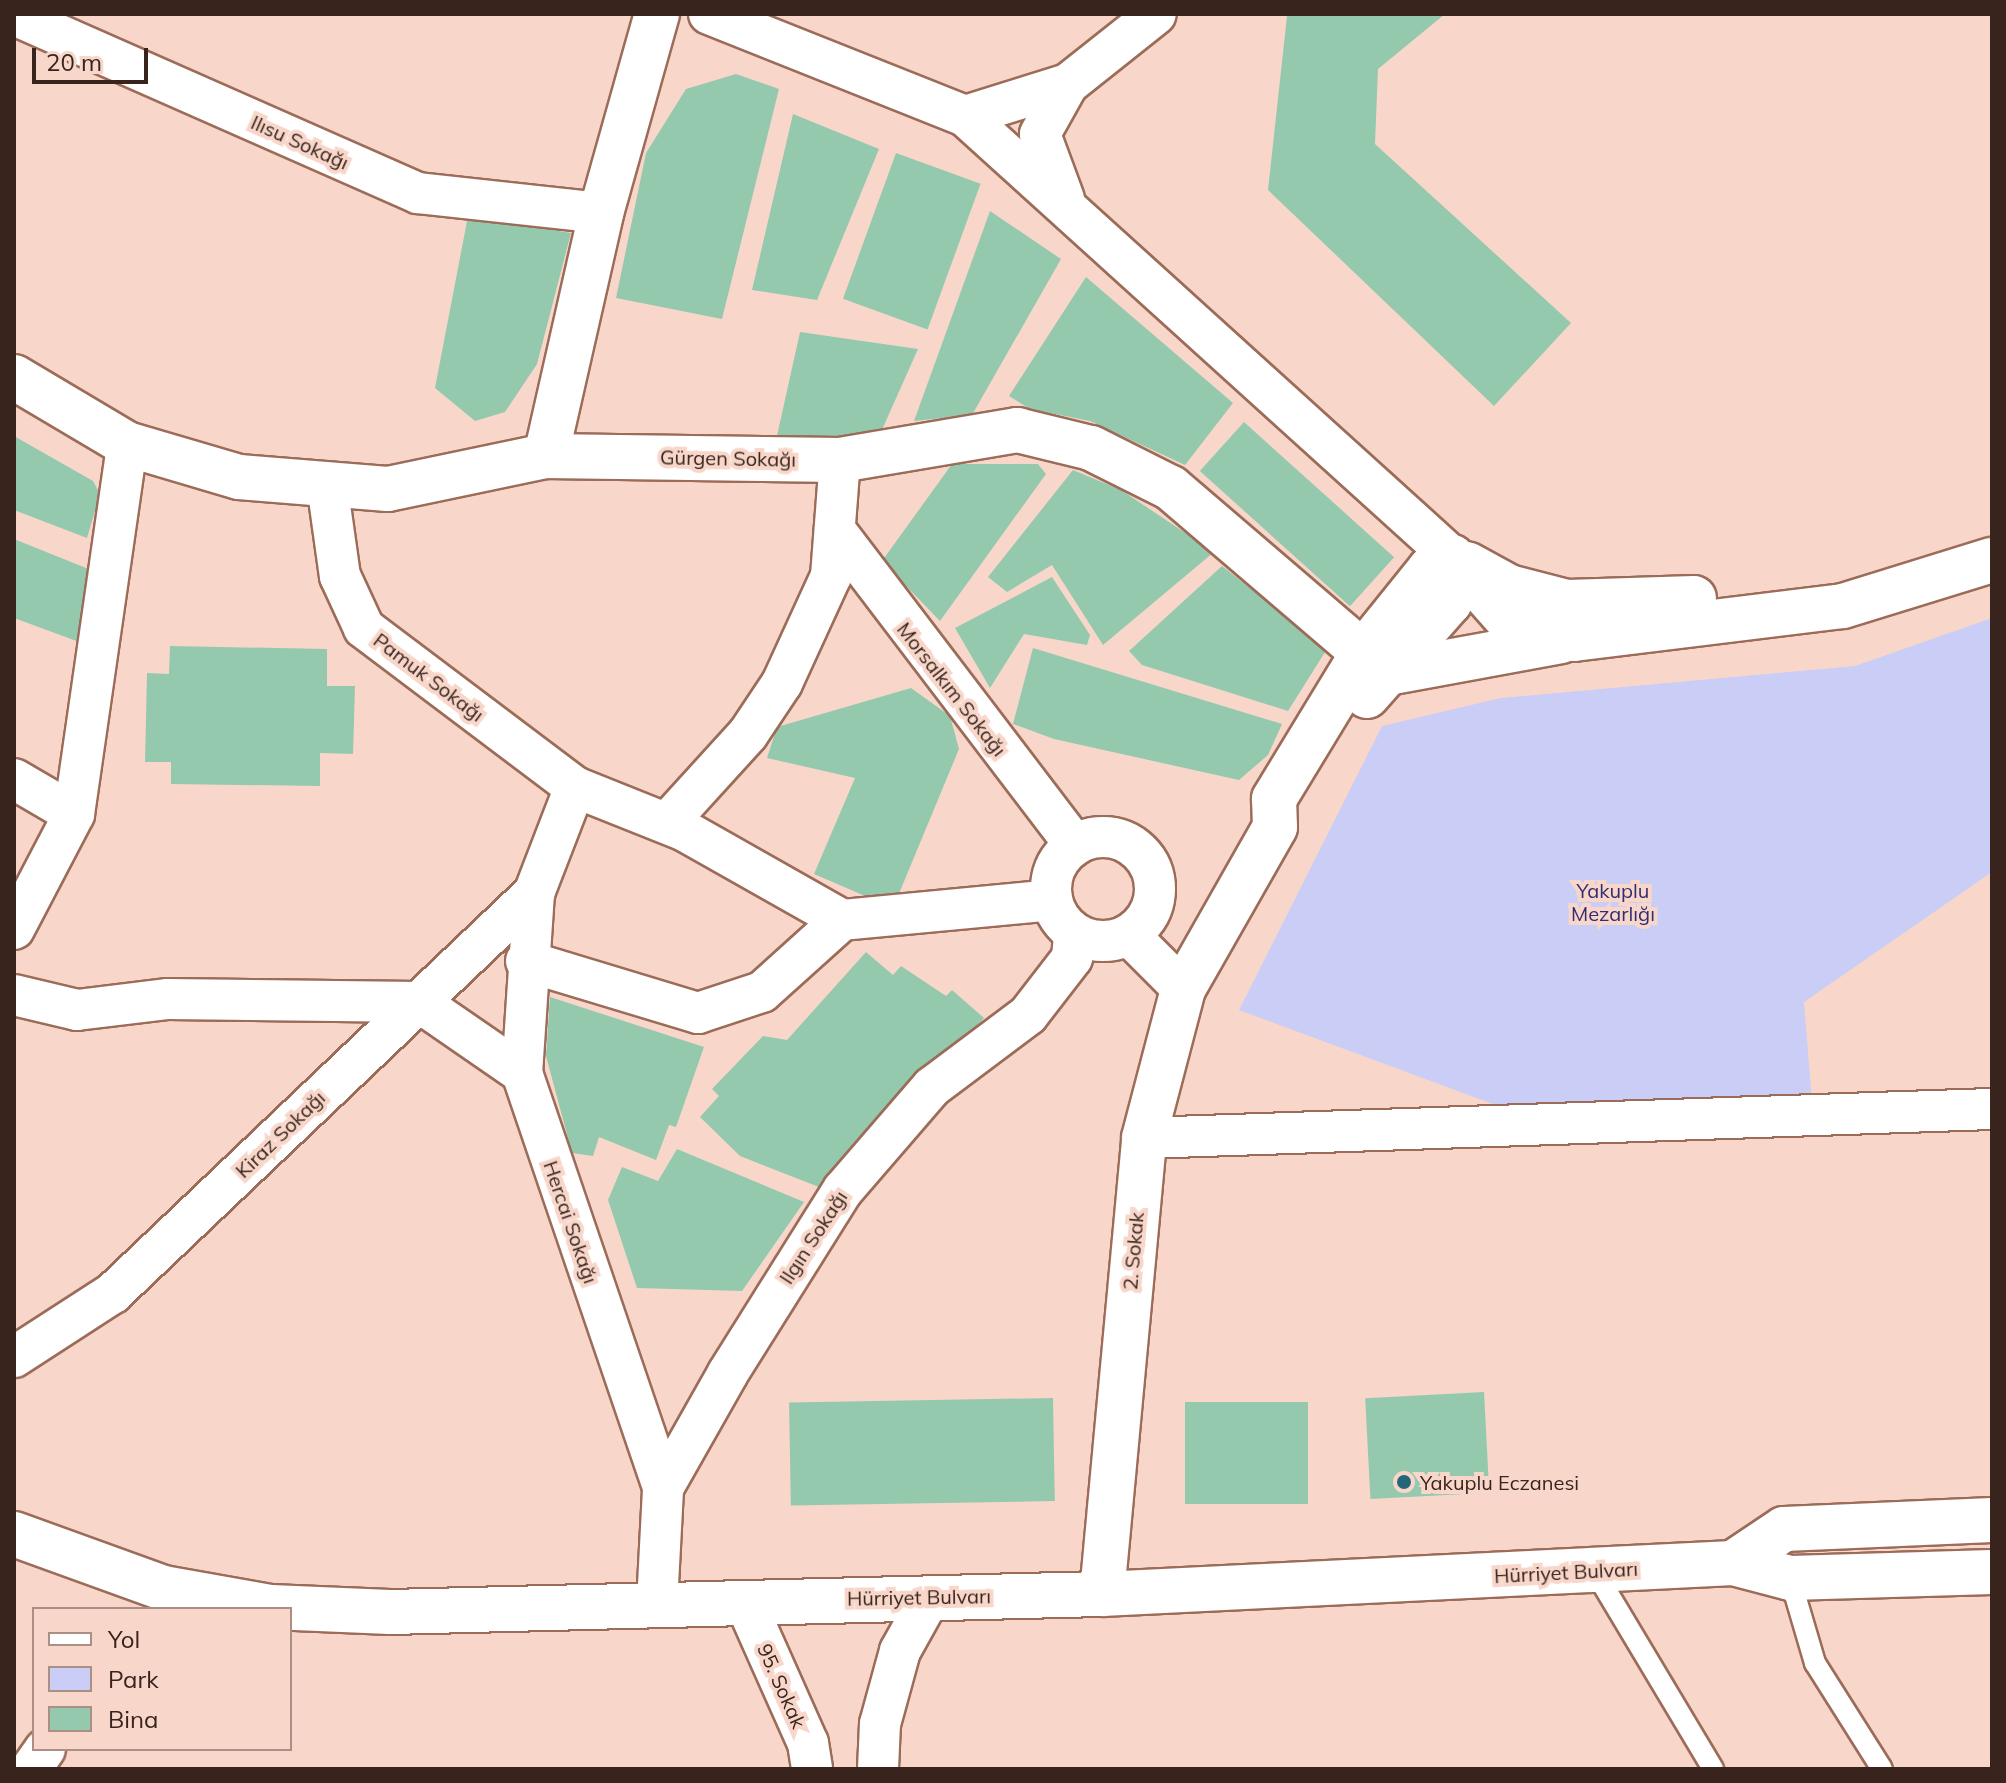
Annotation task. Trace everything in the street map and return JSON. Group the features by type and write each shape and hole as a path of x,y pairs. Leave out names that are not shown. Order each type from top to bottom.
{"street":[{"path":"546,456 601,213 657,14"},
{"path":"709,14 965,116 1068,206 1452,557 1507,619 1534,635 1574,639"},
{"path":"965,116 1068,84 1156,14"},
{"name":"Ilısu Sokağı","path":"14,15 418,193 601,213"},
{"path":"1068,84 1040,134 1068,206"},
{"name":"Gürgen Sokağı","path":"14,377 127,444 239,477 388,489 546,456 840,460 1017,430 1091,448 1171,488 1375,662"},
{"path":"14,929 74,814 127,444"},
{"path":"667,823 748,734 782,683 831,576 840,460"},
{"name":"Pamuk Sokağı","path":"327,484 340,576 364,628 575,787 667,823 842,920"},
{"name":"Morsalkım Sokağı","path":"835,530 1075,845"},
{"path":"1452,557 1509,587 1567,602 1672,601 1818,583 1992,532"},
{"path":"1375,662 1450,602 1459,579 1452,557"},
{"path":"1375,662 1843,606 1992,560"},
{"name":"2. Sokak","path":"1102,1594 1144,1138 1183,989 1275,827 1274,799 1375,662"},
{"path":"14,779 74,814"},
{"path":"522,1073 526,961 534,893 575,787"},
{"path":"1109,837 1149,864 1155,896 1129,935 1101,942 1074,933 1052,900 1055,869 1075,845 1109,837"},
{"name":"Kiraz Sokağı","path":"14,1357 113,1293 534,893"},
{"path":"526,961 698,1013 762,992 842,920 1052,900"},
{"name":"Ilgın Sokağı","path":"657,1604 663,1488 843,1190 932,1087 1028,1015 1072,958 1074,933"},
{"path":"1129,935 1183,989"},
{"path":"14,995 77,1010 168,999 419,1002 522,1073"},
{"name":"Hercai Sokağı","path":"522,1073 663,1488"},
{"path":"1144,1138 1992,1109"},
{"name":"Hürriyet Bulvarı","path":"14,1502 156,1598 271,1607"},
{"path":"1733,1563 1784,1529 1992,1520"},
{"name":"Hürriyet Bulvarı","path":"14,1534 111,1565"},
{"name":"Hürriyet Bulvarı","path":"292,1608 390,1612 1102,1594 1733,1563 1790,1578 1992,1572"},
{"path":"878,1769 880,1724 900,1651 930,1597"},
{"name":"95. Sokak","path":"746,1604 808,1743 812,1769"},
{"path":"31,1769 44,1751"}],"lane":[{"path":"1594,1570 1713,1769"},
{"path":"1790,1578 1815,1663 1882,1769"}],"green space":[{"name":"Yakuplu Mezarlığı","path":"1992,618 1992,872 1804,1002 1812,1102 1544,1123 1239,1010 1382,726 1501,698 1855,666"}],"building":[{"path":"1445,14 1378,69 1375,144 1571,323 1494,406 1268,190 1287,16"},
{"path":"736,74 779,89 722,319 616,298 646,153 686,89"},
{"path":"793,114 879,149 817,300 752,290"},
{"path":"896,153 981,184 928,329 843,299"},
{"path":"990,211 1061,259 972,415 914,421"},
{"path":"468,216 571,233 537,364 505,412 475,421 435,388"},
{"path":"1086,277 1233,403 1185,465 1090,421 1030,409 1009,396"},
{"path":"800,332 918,349 881,432 775,445"},
{"path":"1244,422 1394,557 1350,606 1200,471"},
{"path":"14,436 93,481 100,494 87,538 14,510"},
{"path":"952,464 1038,464 1046,474 940,621 882,561"},
{"path":"1073,470 1121,490 1214,552 1103,645 1052,565 1007,592 988,577"},
{"path":"14,539 91,570 82,643 14,618"},
{"path":"1222,566 1327,649 1288,711 1142,665 1129,651"},
{"path":"1052,577 1090,635 1087,645 1024,634 990,688 955,628"},
{"path":"170,646 327,649 327,686 355,686 353,754 320,753 320,786 171,784 171,762 145,762 147,673 169,674"},
{"path":"1033,648 1282,724 1268,755 1239,780 1054,739 1013,724"},
{"path":"911,688 950,716 959,749 893,908 814,874 855,778 767,758 777,727"},
{"path":"866,952 893,975 901,966 946,996 952,990 984,1018 824,1189 740,1156 700,1117 719,1096 712,1089 763,1036 787,1040"},
{"path":"550,997 704,1047 676,1127 669,1125 656,1160 599,1137 593,1156 572,1153 546,1056"},
{"path":"677,1149 804,1202 742,1291 637,1288 608,1200 622,1167 658,1181"},
{"path":"1484,1392 1489,1493 1370,1499 1365,1398"},
{"path":"1053,1398 1055,1501 791,1506 789,1403"},
{"path":"1185,1402 1308,1402 1308,1504 1185,1504"}],"place":[{"name":"Yakuplu Eczanesi","path":"1404,1482"}]}
